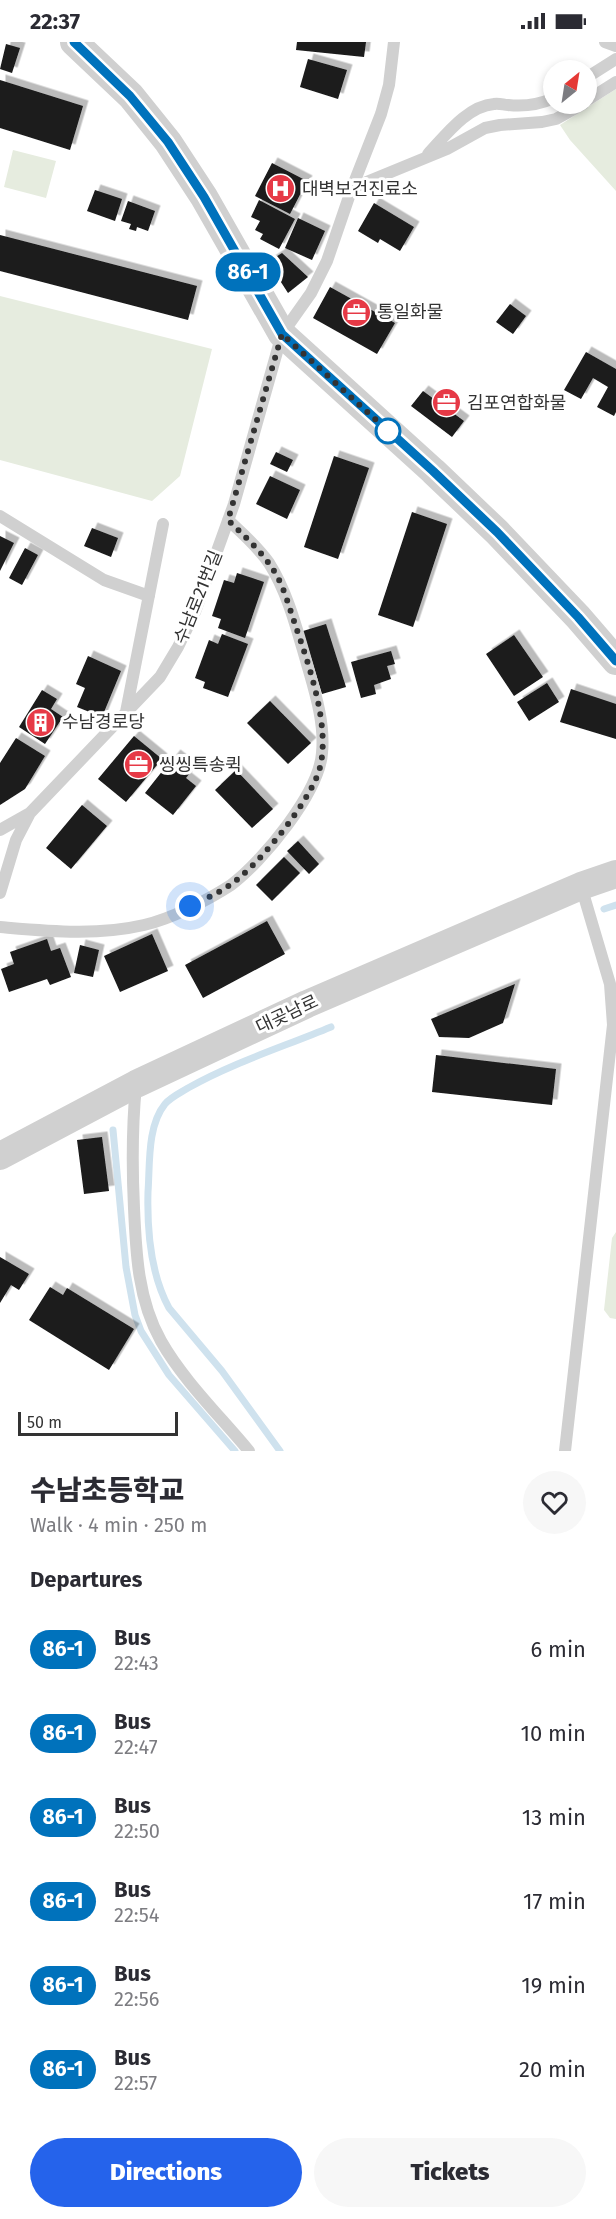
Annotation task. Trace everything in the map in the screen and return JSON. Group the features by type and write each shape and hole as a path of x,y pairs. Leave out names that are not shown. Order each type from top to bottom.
{"street":[{"path":"74,42 130,96 168,142 204,197 282,334 497,532 578,617 616,661"},
{"name":"대곶남로","path":"0,1156 136,1084 307,1004 580,886 616,874"}],"lane":[{"name":"수남로21번길","path":"0,830 30,813 160,677 178,647 195,612 228,520 282,334 311,293 327,261 381,114 389,85 394,42"},
{"path":"605,42 616,46"},
{"path":"597,71 616,59"},
{"path":"597,94 616,82"},
{"path":"423,159 453,128 482,107 495,104 527,106 543,103"},
{"path":"352,188 423,159 485,128 542,122 565,114"},
{"path":"0,516 104,580 149,596"},
{"path":"0,927 82,932 119,930 147,924 174,914 231,884 247,870 274,840 311,791 321,761 322,728 300,640 279,580 267,561 228,520"},
{"path":"126,713 163,524"},
{"path":"0,893 16,840 30,813"},
{"path":"565,1451 613,1025 610,984 580,886"},
{"path":"136,1084 132,1125 134,1213 138,1268 146,1306 162,1342 176,1363 249,1451"}],"shaded area":[{"path":"616,89 616,191 570,140 560,125 577,114 597,114 597,101"},
{"path":"13,150 56,161 46,198 4,187"},
{"path":"0,296 212,349 180,476 152,501 0,460"},
{"path":"616,1232 616,1319 610,1318 604,1310 612,1238"}],"building":[{"path":"297,42 366,42 364,57 296,50"},
{"path":"6,44 20,48 12,73 0,69"},
{"path":"308,59 347,70 338,99 300,87"},
{"path":"0,80 83,106 70,150 0,128"},
{"name":"대벽보건진료소","path":"272,163 307,181 290,214 255,196"},
{"path":"95,190 122,199 115,221 87,211"},
{"path":"259,200 295,219 279,249 260,239 263,234 255,230 260,221 251,217"},
{"path":"128,201 155,211 148,231 137,227 136,231 129,229 131,224 121,221"},
{"path":"374,203 414,227 400,251 380,239 378,243 358,231"},
{"path":"298,218 325,231 312,260 285,248"},
{"path":"0,235 197,286 188,320 0,271"},
{"path":"282,253 308,277 288,293 268,262"},
{"path":"330,287 395,323 377,354 313,318"},
{"path":"510,304 526,316 513,334 496,322"},
{"path":"586,352 616,369 616,412 614,416 597,407 608,387 593,378 581,399 564,390"},
{"path":"423,391 464,421 452,437 411,406"},
{"path":"276,452 293,460 287,472 270,464"},
{"path":"334,456 369,468 338,559 304,547"},
{"path":"270,476 300,490 287,519 256,504"},
{"path":"412,512 447,524 413,627 378,615"},
{"path":"92,528 118,538 111,557 84,546"},
{"path":"0,536 14,543 0,571"},
{"path":"25,548 38,555 22,585 9,578"},
{"path":"237,573 264,582 245,638 218,628 221,619 212,616 224,580 234,583"},
{"path":"326,624 346,687 322,694 303,631"},
{"path":"222,634 248,644 228,697 203,688 205,682 195,678 209,640 218,644"},
{"path":"514,635 543,677 514,696 486,654"},
{"path":"391,651 395,664 387,666 391,679 374,685 376,694 361,698 351,662"},
{"path":"88,656 121,671 102,717 77,707 85,688 76,684"},
{"path":"547,683 559,702 529,721 517,702"},
{"path":"571,689 616,704 616,739 560,722"},
{"name":"수남경로당","path":"42,690 57,699 51,709 63,717 45,744 19,727"},
{"path":"270,701 311,743 288,764 247,723"},
{"path":"134,736 162,759 126,802 98,779"},
{"path":"16,738 45,756 25,789 0,805 0,763"},
{"path":"175,755 193,769 186,778 196,786 173,815 145,793"},
{"path":"236,770 273,809 252,828 215,790"},
{"path":"82,805 107,826 71,869 46,848"},
{"path":"298,841 319,864 309,874 287,851"},
{"path":"284,857 300,873 272,901 256,885"},
{"path":"267,921 285,954 203,998 185,965"},
{"path":"152,934 168,971 120,992 104,956"},
{"path":"47,939 51,951 60,948 71,977 50,985 47,979 9,992 1,969 14,964 10,952"},
{"path":"80,945 99,950 93,977 74,973"},
{"path":"515,984 503,1023 469,1038 439,1037 431,1019"},
{"path":"436,1055 556,1069 552,1105 432,1092"},
{"path":"102,1137 109,1191 84,1194 77,1140"},
{"path":"0,1257 29,1274 19,1290 11,1285 0,1303"},
{"path":"50,1287 63,1295 67,1288 134,1329 109,1370 29,1320"}],"waterway":[{"path":"604,909 616,905"},
{"path":"280,1451 222,1371 169,1308 163,1295 154,1267 149,1236 150,1146 159,1113 173,1097 222,1071 331,1027"},
{"path":"113,1130 126,1267 135,1315 141,1331 169,1375 235,1451"}],"bus line":[{"name":"86-1","path":"74,42 130,96 168,142 204,197 282,334 497,532 578,617 616,661"}],"place":[{"name":"대벽보건진료소","path":"281,189"},
{"name":"통일화물","path":"356,312"},
{"name":"김포연합화물","path":"446,403"},
{"name":"수남경로당","path":"41,722"},
{"name":"씽씽특송퀵","path":"138,765"}],"route":[{"path":"190,906 231,884 267,848 311,791 319,770 322,752 322,728 315,695 300,640 279,580 267,561 228,520 282,334 388,431"}]}
